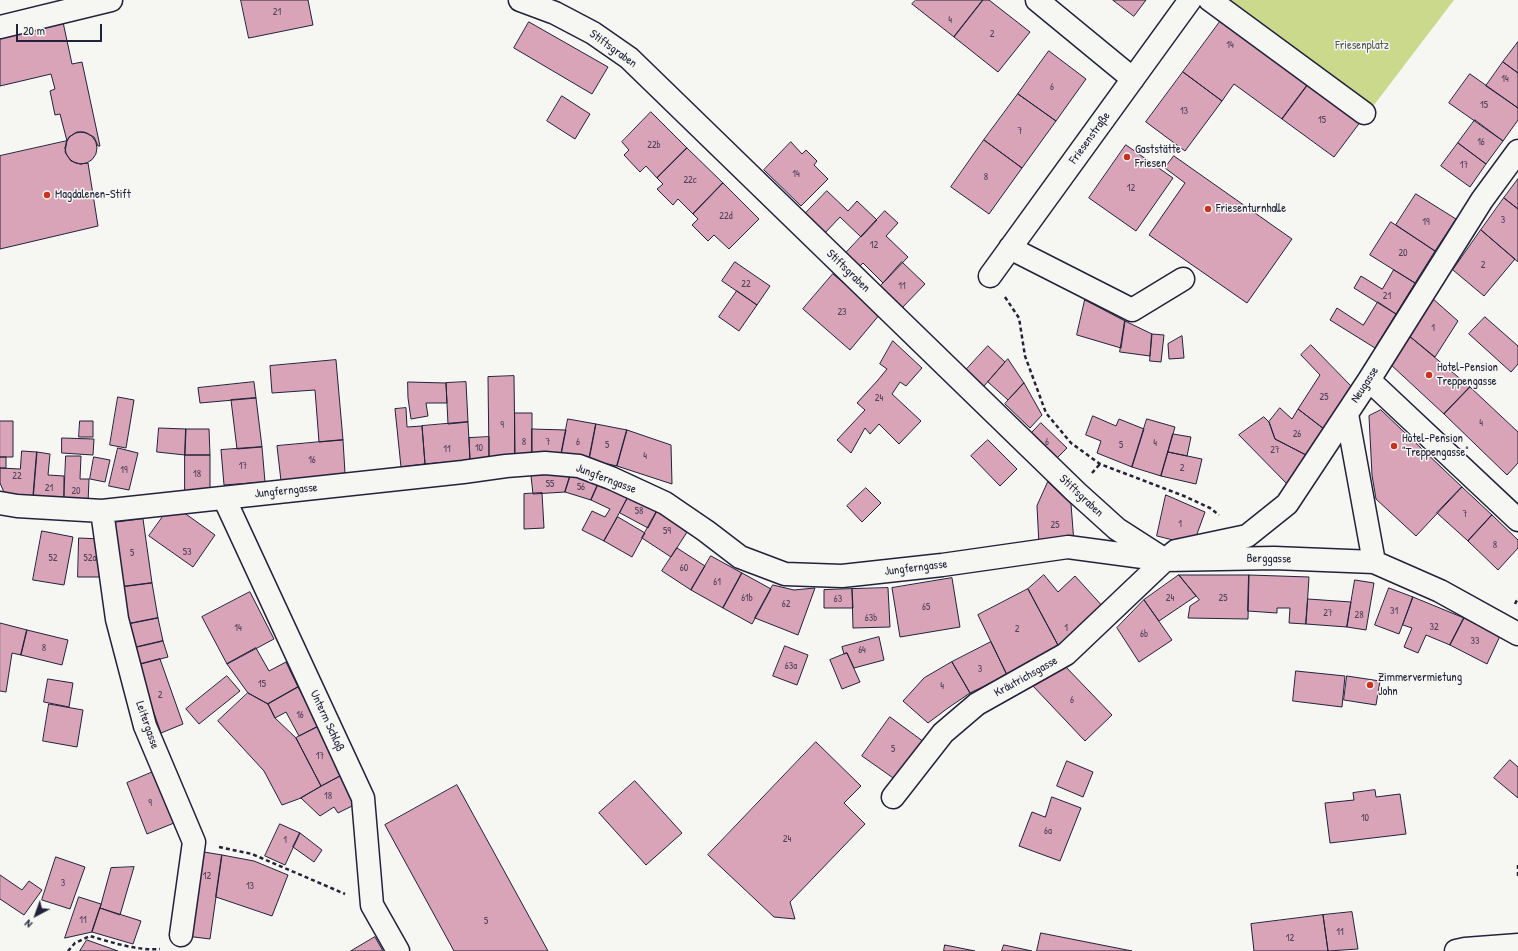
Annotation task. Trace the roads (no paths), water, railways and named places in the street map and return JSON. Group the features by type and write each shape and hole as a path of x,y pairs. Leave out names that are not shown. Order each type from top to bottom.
{"street":[{"path":"0,27 111,0"},
{"name":"Stiftsgraben","path":"520,0 555,14 593,33 629,58 1076,492 1117,529 1165,560"},
{"path":"1037,0 1133,79"},
{"name":"Friesenstraße","path":"990,276 1190,0"},
{"path":"1210,0 1364,113"},
{"name":"Neugasse","path":"1165,560 1176,551 1247,536 1287,504 1369,380 1482,200 1518,151"},
{"path":"1010,248 1132,310 1182,279"},
{"path":"1369,380 1518,520"},
{"path":"1347,414 1374,562"},
{"name":"Jungferngasse","path":"0,503 17,506 102,511 464,472 506,466 545,463 579,466 611,478 665,503 706,531 740,557 785,574 842,576 942,565 1068,547 1165,560"},
{"name":"Unterm Schloß","path":"224,498 363,798 372,905 398,951"},
{"name":"Leitergasse","path":"102,511 117,619 145,726 194,842 181,935"},
{"name":"Berggasse","path":"1165,560 1274,558 1374,562 1440,591 1518,634"},
{"name":"Kräutrichsgasse","path":"893,797 943,733 976,704 1066,654 1165,560"},
{"path":"1456,951 1465,949 1518,946"}],"place":[{"name":"Gaststätte Friesen","path":"1127,157"},
{"name":"Magdalenen-Stift","path":"47,195"},
{"name":"Friesenturnhalle","path":"1208,209"},
{"name":"Hotel-Pension Treppengasse","path":"1429,375"},
{"name":"Hotel-Pension \"Treppengasse\"","path":"1394,446"},
{"name":"Zimmervermietung John","path":"1370,685"}],"park label":[{"name":"Friesenplatz","path":"1362,46"}]}
